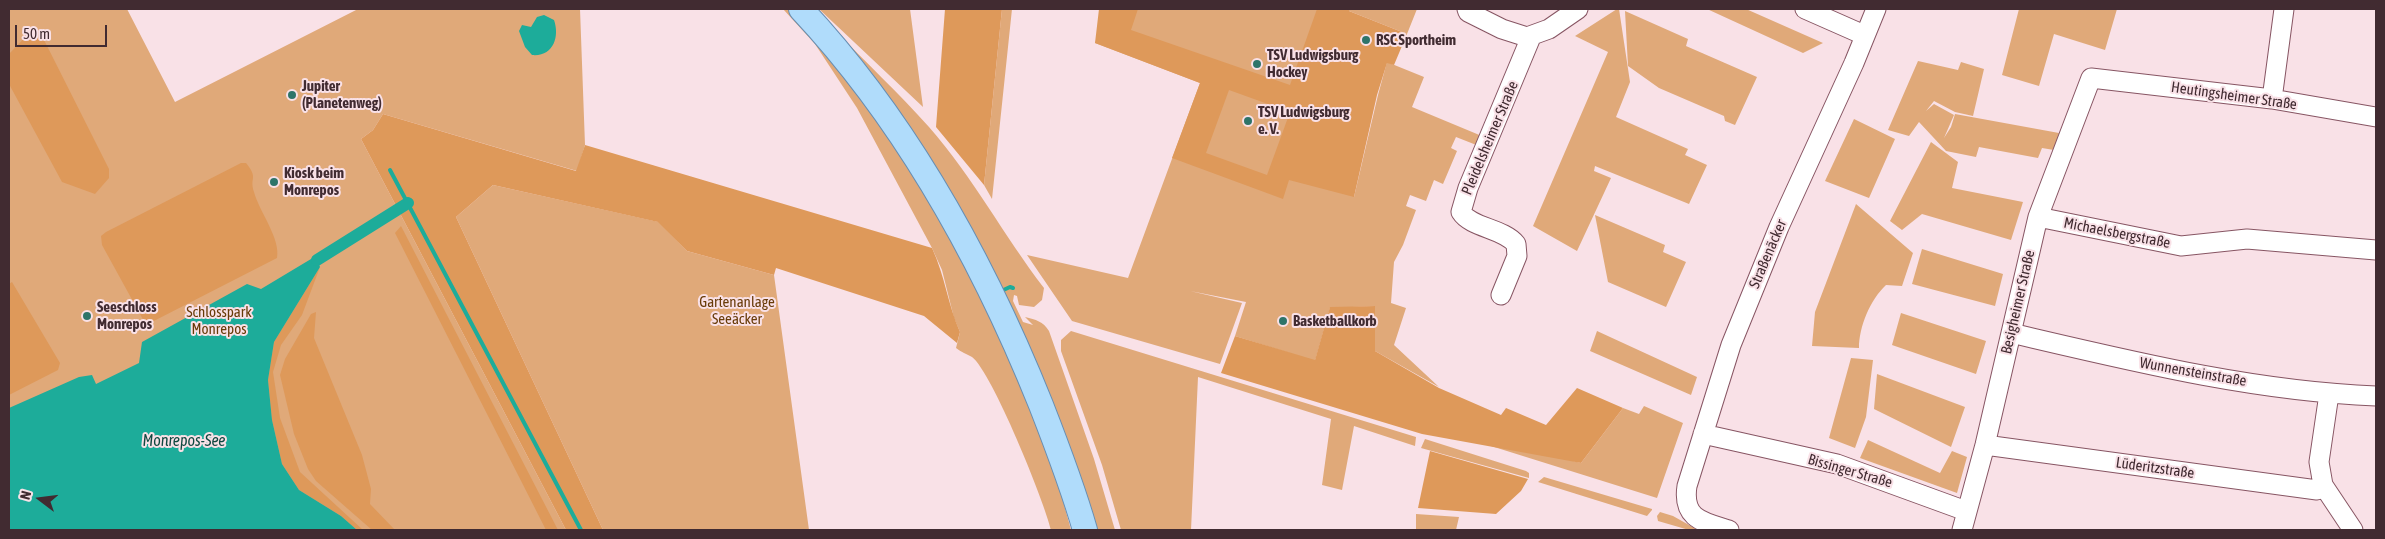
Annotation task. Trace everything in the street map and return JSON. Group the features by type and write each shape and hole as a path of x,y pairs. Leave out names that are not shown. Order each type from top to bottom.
{"main road":[{"path":"801,9 826,36 868,89 927,178 979,270 1030,378 1063,461 1085,530"}],"street":[{"path":"1467,9 1468,12 1519,36 1532,36 1549,29 1578,9"},
{"path":"1805,9 1864,35"},
{"name":"Straßenäcker","path":"1729,530 1692,515 1687,508 1687,486 1731,345 1779,227 1854,63 1876,9"},
{"path":"2272,100 2284,9"},
{"name":"Pleidelsheimer Straße","path":"1501,295 1517,256 1516,244 1506,235 1470,219 1461,212 1468,188 1532,36"},
{"name":"Heutingsheimer Straße","path":"2091,78 2272,100 2376,117"},
{"name":"Besigheimer Straße","path":"1962,530 1985,445 2038,217 2091,78"},
{"name":"Michaelsbergstraße","path":"2038,217 2181,246 2247,239 2376,250"},
{"name":"Wunnensteinstraße","path":"2011,332 2165,369 2329,394 2376,396"},
{"path":"2329,394 2319,462 2324,485 2353,530"},
{"name":"Bissinger Straße","path":"1703,434 1844,466 1966,511"},
{"name":"Lüderitzstraße","path":"1985,445 2317,490 2324,485"}],"green space":[{"name":"Schlosspark Monrepos","path":"9,9 127,9 175,102 358,9 580,9 585,145 577,171 383,114 373,130 361,139 566,530 9,530"},
{"path":"783,9 801,9 927,178 1002,338 1056,475 1071,530 1051,530 1029,467 992,387 972,357 956,348 960,332 954,318 942,270 932,248 857,108 815,44"},
{"path":"819,9 910,9 923,107"},
{"path":"1002,9 1012,9 992,199 984,185"},
{"path":"1107,9 1417,9 1407,34 1349,11 1354,197 1387,62 1424,77 1412,107 1489,139 1484,148 1456,137 1451,148 1457,151 1443,184 1434,180 1426,201 1410,195 1406,206 1416,210 1403,245 1394,262 1391,303 1406,308 1394,345 1439,387 1375,351 1374,306 1330,308 1315,361 1235,336 1246,302 1190,291 1242,303 1220,364 1072,321 1027,255 1128,278 1200,83 1095,43"},
{"path":"1619,9 1630,82 1616,117 1688,149 1685,155 1707,165 1689,204 1595,166 1594,171 1611,178 1577,251 1533,226 1608,52 1575,36"},
{"path":"1707,9 1746,9 1823,43 1803,53"},
{"path":"2019,9 2117,9 2105,50 2054,34 2039,86 2002,75"},
{"path":"1625,11 1688,39 1686,46 1757,77 1735,125 1725,121 1724,116 1659,88 1628,66"},
{"path":"834,29 906,102 945,146 1044,288 1042,300 1034,307 1019,305 1017,296 1014,295 1013,301 1023,322 1033,325 1025,317 1036,320 1042,323 1049,331 1094,459 1115,530 1095,530 1042,396"},
{"path":"1918,61 1958,70 1961,62 1984,69 1973,116 1955,112 1934,101 1926,111 1934,104 1954,115 1944,138 1951,127 1955,114 2059,133 2054,150 2042,148 2038,158 1979,147 1976,157 1946,151 1919,122 1909,136 1888,130"},
{"path":"1854,119 1895,139 1869,198 1825,181"},
{"path":"1931,142 1958,162 1952,188 2023,202 2011,240 1922,214 1902,230 1890,221"},
{"name":"Gartenanlage Seeäcker","path":"493,185 659,222 687,251 774,275 809,530 603,530 456,217"},
{"path":"1856,204 1913,253 1902,286 1886,285 1870,306 1863,323 1859,348 1812,346 1815,312"},
{"path":"1595,215 1665,245 1663,252 1686,262 1666,307 1608,282"},
{"path":"1922,249 2003,274 1995,306 1912,284"},
{"path":"1901,313 1986,341 1976,374 1892,345"},
{"path":"1071,331 1416,437 1415,446 1354,426 1342,490 1322,485 1331,419 1198,377 1191,530 1121,530 1102,465 1061,351 1061,340"},
{"path":"1597,331 1697,377 1691,395 1590,351"},
{"path":"1851,358 1873,360 1866,417 1855,448 1829,438"},
{"path":"1877,374 1965,407 1951,447 1874,409"},
{"path":"1644,406 1683,423 1657,498 1376,410 1581,463 1623,408 1639,414"},
{"path":"1425,439 1526,471 1529,473 1529,478 1421,448"},
{"path":"1868,440 1940,473 1952,451 1967,457 1957,493 1860,458"},
{"path":"1544,477 1652,510 1647,516 1538,482"},
{"path":"1660,512 1673,516 1698,530 1689,530 1658,521 1657,516"},
{"path":"1416,514 1459,517 1456,530 1416,530"}],"shaded area":[{"path":"945,9 1002,9 984,185 936,127"},
{"path":"1099,9 1138,9 1131,30 1290,85 1317,9 1349,9 1349,11 1407,34 1394,65 1387,63 1377,95 1354,197 1289,180 1283,199 1172,158 1200,83 1095,43","holes":["1229,90 1290,112 1267,175 1206,153"]},
{"path":"32,30 40,32 109,169 109,178 95,194 62,182 9,84 9,54"},
{"path":"383,114 576,171 585,145 932,248 960,332 957,343 924,316 776,268 774,275 687,251 658,222 493,185 456,217 603,530 566,530 361,139 373,130"},
{"path":"241,163 246,163 252,172 254,192 276,242 277,258 146,325 102,245 101,236"},
{"path":"401,226 558,530 546,530 395,233"},
{"path":"320,267 302,315 281,345 273,372 280,418 300,472 363,530 357,530 341,516 299,490 282,464 272,420 268,380 274,342"},
{"path":"12,282 60,363 58,370 9,395 9,284"},
{"path":"1375,306 1375,351 1439,388 1501,415 1506,408 1546,425 1577,388 1623,408 1581,463 1422,434 1221,373 1235,336 1315,360 1330,307"},
{"path":"316,312 314,338 362,455 371,489 370,504 395,530 372,530 316,481 308,469 294,434 280,375 285,359 311,314"},
{"path":"1430,451 1528,479 1521,491 1496,514 1418,508"}],"water":[{"path":"544,15 554,20 556,26 555,39 553,45 545,53 532,55 525,47 519,31 522,25 531,27 537,17"},
{"name":"Monrepos-See","path":"316,256 320,267 274,342 268,380 272,420 282,464 299,490 341,516 357,530 9,530 9,408 79,377 92,375 96,384 139,363 142,342 247,284 261,289"}],"waterway":[{"path":"390,170 581,530"},
{"path":"317,260 408,203"},
{"path":"999,292 1010,287 1013,288"}],"place":[{"name":"RSC Sportheim","path":"1366,40"},
{"name":"TSV Ludwigsburg Hockey","path":"1257,64"},
{"name":"Jupiter (Planetenweg)","path":"292,95"},
{"name":"TSV Ludwigsburg e. V.","path":"1248,121"},
{"name":"Kiosk beim Monrepos","path":"274,182"},
{"name":"Seeschloss Monrepos","path":"87,316"},
{"name":"Basketballkorb","path":"1283,321"}]}
